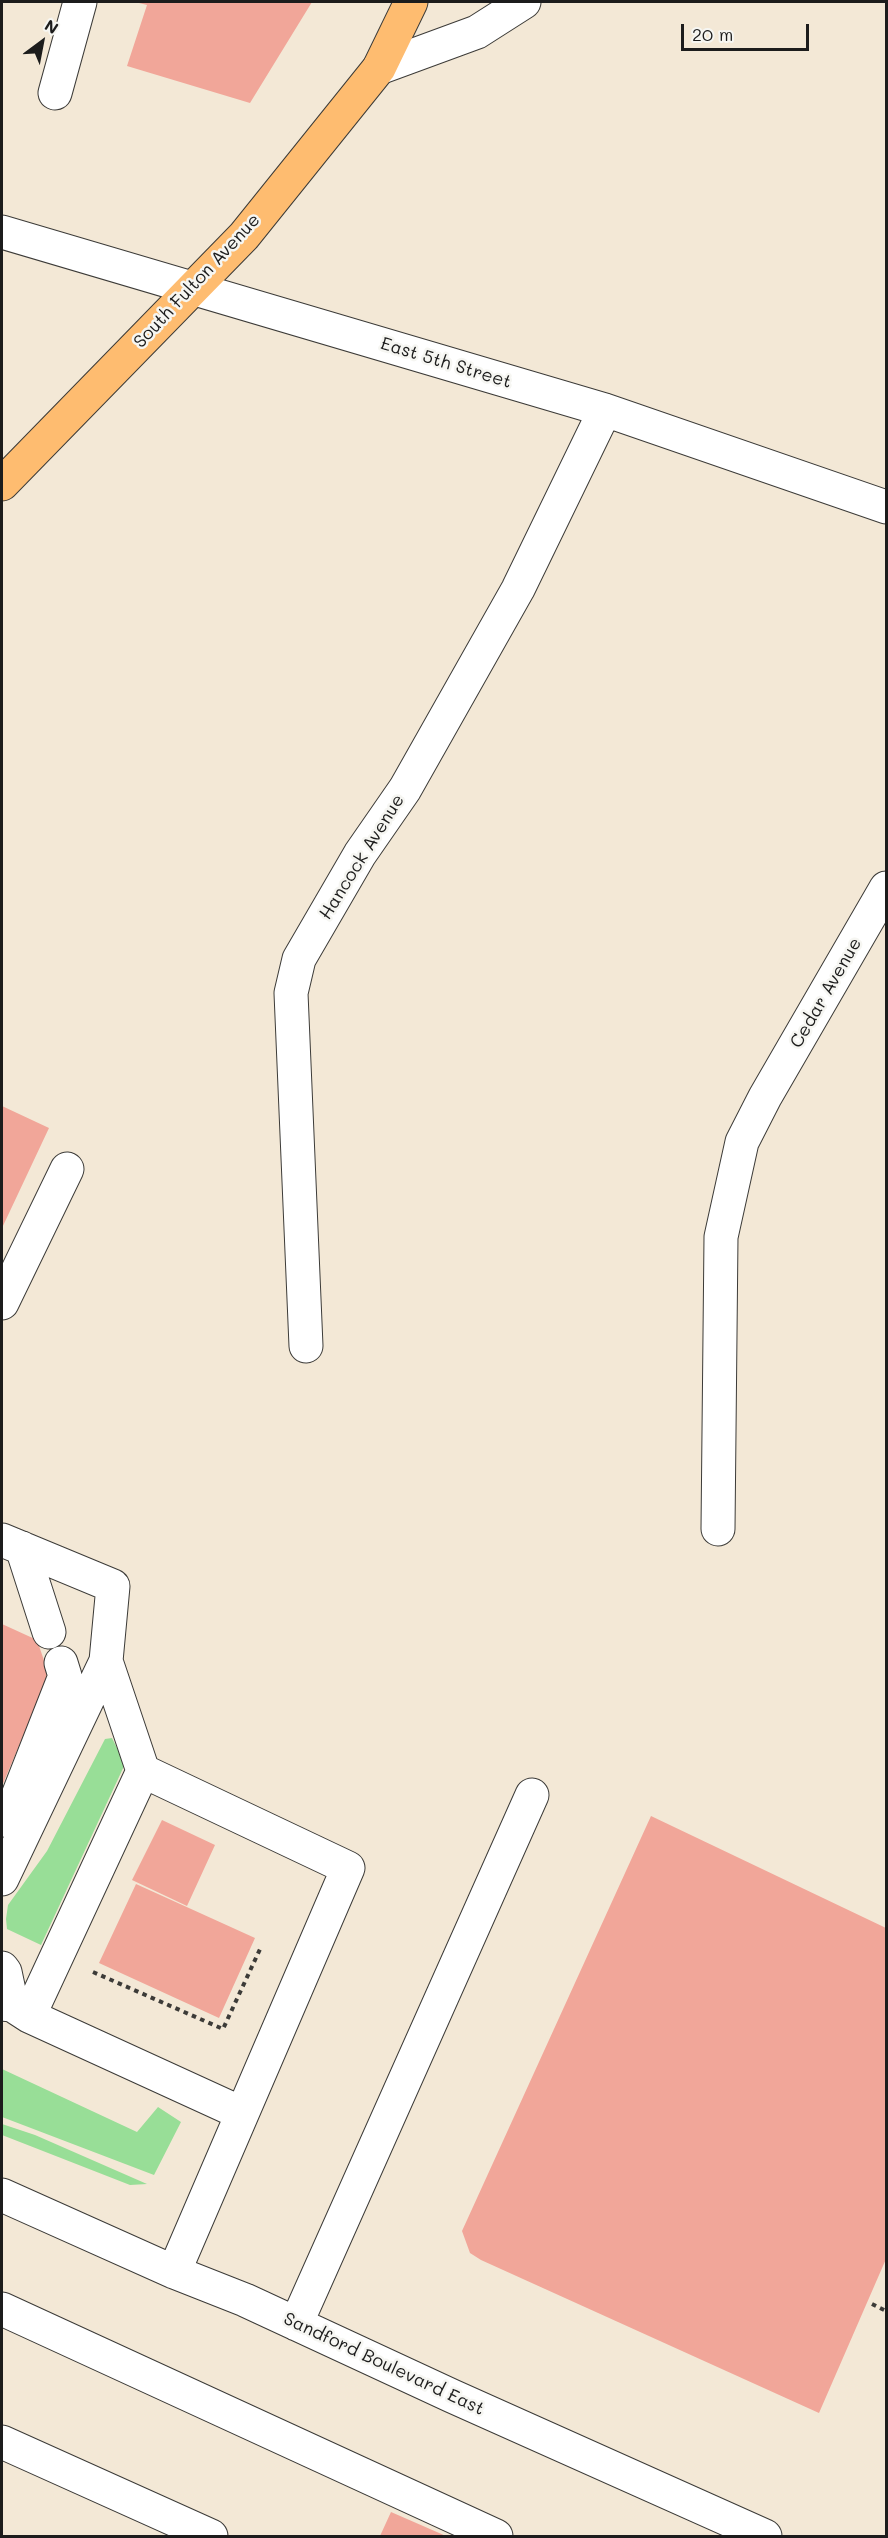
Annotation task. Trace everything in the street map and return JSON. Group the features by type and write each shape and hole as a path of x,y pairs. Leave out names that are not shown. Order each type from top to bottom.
{"main road":[{"name":"South Fulton Avenue","path":"2,484 244,236 379,68 411,2"}],"street":[{"path":"55,93 80,2"},
{"path":"379,68 477,32 524,2"},
{"name":"East 5th Street","path":"2,232 605,410 886,507"},
{"name":"Hancock Avenue","path":"306,1346 291,993 299,959 360,854 405,789 519,589 605,410"},
{"name":"Cedar Avenue","path":"718,1529 720,1237 742,1142 765,1097 886,888"},
{"path":"2,1303 67,1169"},
{"path":"12,1544 49,1632"},
{"path":"2,1879 106,1661 112,1586 12,1544"},
{"path":"14,2008 55,1955 143,1771 106,1661"},
{"path":"2,1837 65,1676 61,1664"},
{"path":"143,1771 348,1868 174,2272"},
{"path":"296,2324 532,1796"},
{"path":"2,1968 14,2008"},
{"path":"14,2008 241,2113"},
{"name":"Sandford Boulevard East","path":"2,2195 174,2272 245,2300 765,2536"},
{"path":"2,2309 496,2536"},
{"path":"2,2442 211,2536"}],"path":[{"path":"55,1955 224,2029 261,1947"},
{"path":"872,2304 886,2311"}],"green space":[{"path":"112,1738 125,1764 41,1945 7,1929 8,1905 47,1851 105,1739"},
{"path":"2,2069 137,2132 158,2107 181,2122 154,2175 2,2117"},
{"path":"2,2124 35,2135 147,2184 130,2185 2,2135"}],"building":[{"path":"135,2 312,2 250,103 127,66 147,5"},
{"path":"2,1106 49,1128 2,1228"},
{"path":"2,1624 37,1640 49,1675 2,1786"},
{"path":"651,1816 886,1928 886,2259 819,2413 481,2260 470,2253 462,2231"},
{"path":"162,1820 215,1845 187,1906 132,1880"},
{"path":"136,1884 255,1938 219,2018 99,1963"},
{"path":"391,2512 446,2536 380,2536"}]}
